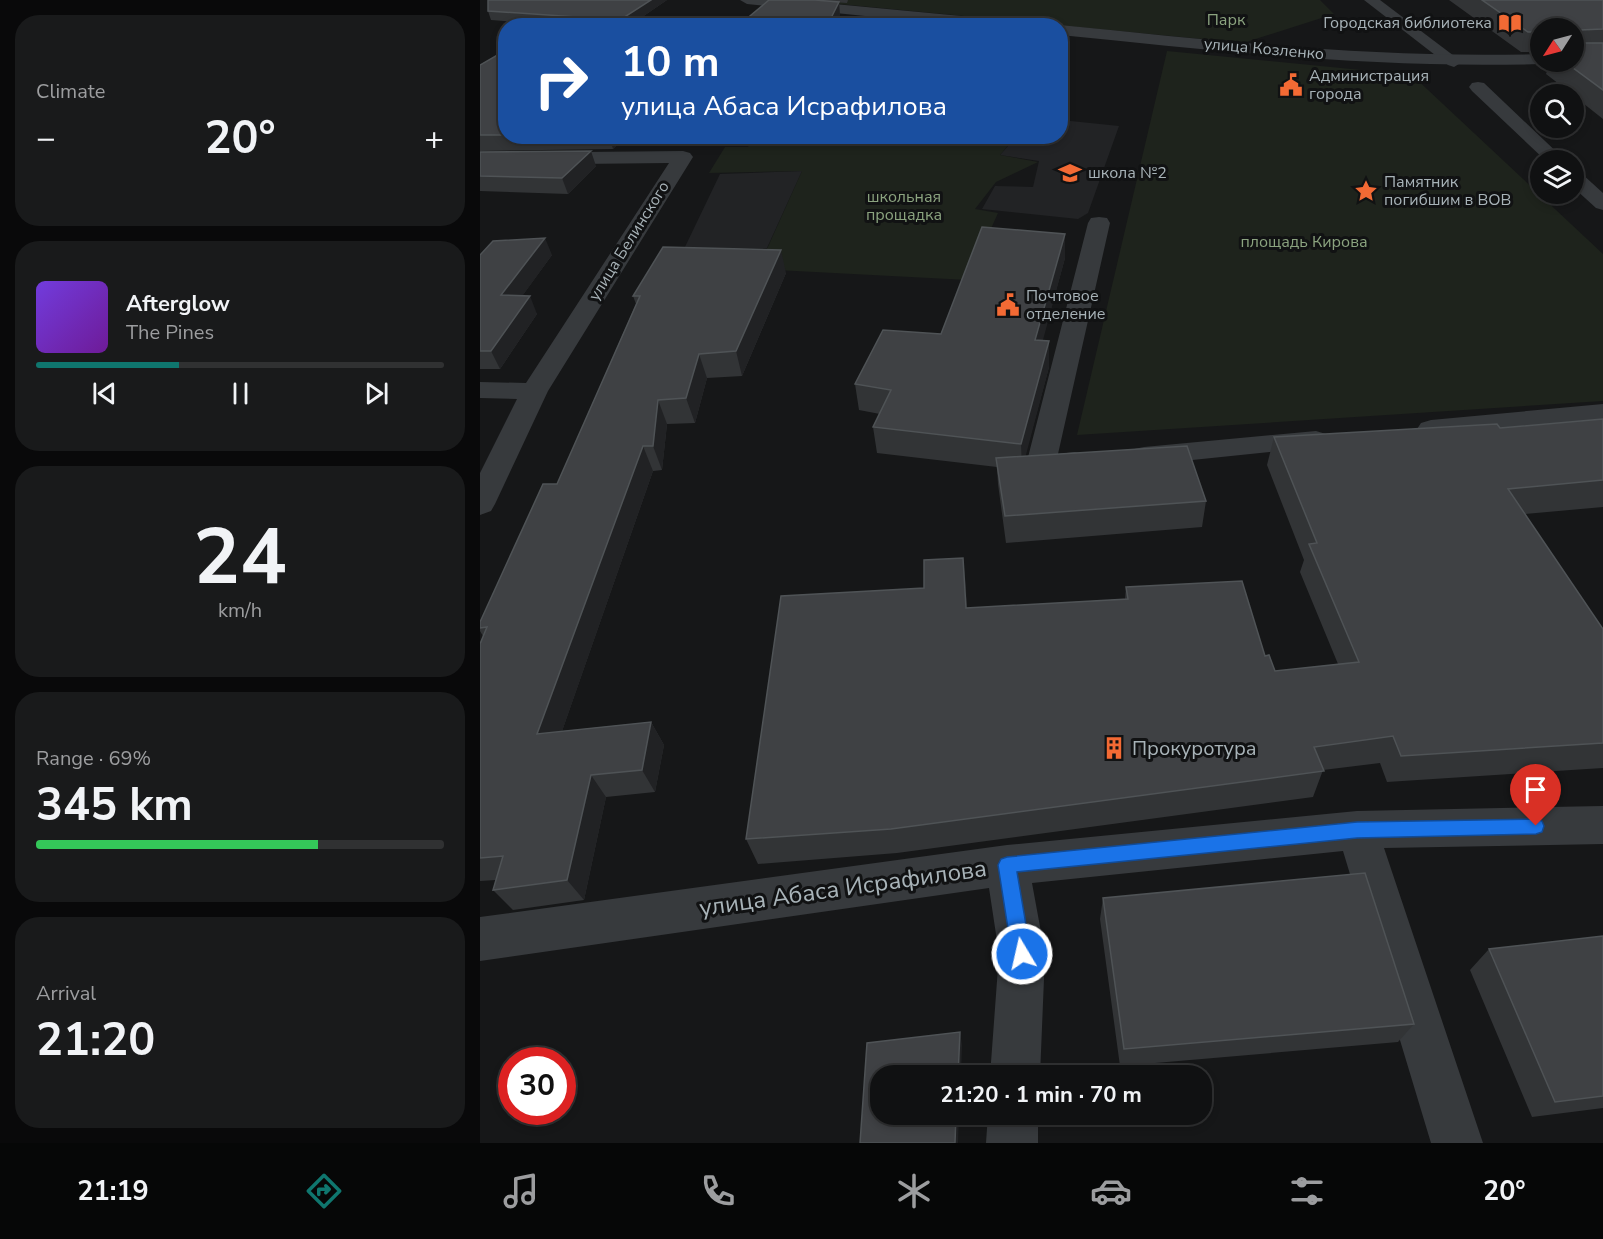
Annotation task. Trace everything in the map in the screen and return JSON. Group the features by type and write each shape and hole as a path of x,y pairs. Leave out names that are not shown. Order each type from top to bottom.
{"street":[{"path":"747,0 932,18"},
{"path":"1371,0 1454,62"},
{"name":"улица Козленко","path":"1068,31 1396,60 1454,62 1530,59"},
{"path":"1478,87 1545,150"},
{"name":"улица Белинского","path":"480,159 683,157 534,391 480,504"},
{"path":"1584,186 1603,204"},
{"path":"1099,223 1041,465 1345,437"},
{"path":"480,390 534,391"},
{"path":"1403,432 1603,413"},
{"name":"улица Абаса Исрафилова","path":"480,939 1007,865 1357,830 1603,825"},
{"path":"1357,830 1457,1143"},
{"path":"1007,865 1022,954 1016,1065"},
{"path":"1012,1143 1013,1125"}],"shaded area":[{"name":"школа №2","path":"1068,121 1119,126 1088,213 1078,219 982,209 995,186 1033,187 1039,161 1000,155 1010,144 1068,144"},
{"path":"802,171 767,248 684,249 720,174"}],"green space":[{"name":"Парк","path":"798,0 1320,0 1334,14 1243,43 1068,26 1068,18 984,18"},
{"name":"площадь Кирова","path":"1167,51 1412,75 1530,186 1530,204 1550,204 1603,254 1603,401 1077,435"},
{"name":"школьная прощадка","path":"750,144 1009,144 1000,155 1038,162 996,182 975,209 998,213 968,280 758,269 802,171 709,173 725,147 748,147"}],"building":[{"path":"488,0 651,0 623,18 488,11"},
{"path":"769,0 839,2 831,18 748,18"},
{"path":"1482,0 1603,0 1603,29 1584,30 1584,18 1530,18 1530,32"},
{"path":"1584,43 1603,43 1603,90 1579,72 1584,72"},
{"path":"498,55 498,135 480,135 480,65"},
{"path":"591,151 562,178 480,176 480,152"},
{"path":"982,227 1065,234 1035,340 1049,341 1021,444 873,427 891,390 855,384 883,330 941,334"},
{"path":"545,238 501,295 530,296 491,351 480,351 480,255 493,241"},
{"path":"663,247 781,250 736,351 699,354 686,398 658,400 653,446 643,446 537,734 651,722 642,770 591,775 567,880 493,890 503,856 480,858 480,644 487,627 480,628 480,622 543,484 557,484 640,296 633,296"},
{"path":"1603,419 1603,480 1508,489 1603,629 1603,743 1401,756 1393,736 1314,747 1324,771 891,829 746,839 781,596 924,588 924,560 963,558 966,608 1128,599 1126,587 1242,581 1265,656 1269,655 1275,671 1359,662 1309,544 1317,543 1274,437 1497,424 1500,428"},
{"path":"1187,446 1206,501 1005,516 996,458"},
{"path":"1365,873 1414,1024 1124,1049 1103,898"},
{"path":"1603,936 1603,1096 1555,1102 1489,949"},
{"path":"960,1032 958,1065 870,1065 870,1125 956,1125 955,1143 860,1143 867,1043"}],"place":[{"name":"Городская библиотека","path":"1510,23"},
{"name":"Администрация города","path":"1291,85"},
{"name":"школа №2","path":"1070,173"},
{"name":"Памятник погибшим в ВОВ","path":"1366,191"},
{"name":"Почтовое отделение","path":"1008,305"},
{"name":"Прокуротура","path":"1114,748"}],"route":[{"path":"1022,954 1007,865 1357,830 1536,826"}]}
